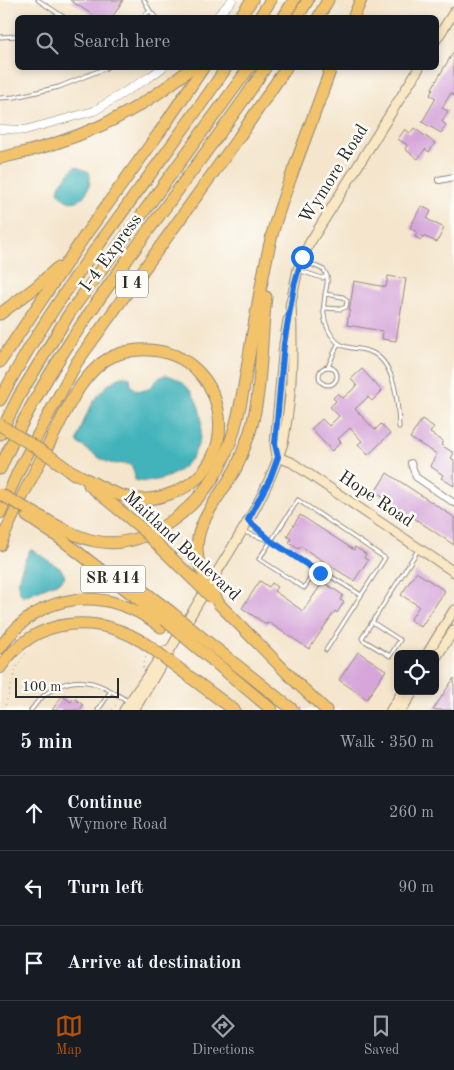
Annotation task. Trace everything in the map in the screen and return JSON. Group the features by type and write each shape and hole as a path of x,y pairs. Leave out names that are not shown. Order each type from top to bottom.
{"highway":[{"path":"262,15 271,0"},
{"path":"285,15 294,0"},
{"path":"299,15 308,0"},
{"path":"320,15 328,0"},
{"path":"354,15 360,0"},
{"path":"240,15 251,1"},
{"path":"0,158 55,145 102,126 140,106 188,70"},
{"path":"0,362 86,234 202,70"},
{"path":"0,400 44,326 80,271 225,70"},
{"name":"I-4 Express","path":"0,434 19,396 69,314 248,70"},
{"name":"I-4 Express","path":"0,469 28,412 68,344 110,282 264,70"},
{"name":"I 4","path":"0,513 19,470 77,362 239,137 285,70"},
{"path":"0,494 25,511 71,533 85,538 114,543 143,537 156,531 177,518 202,493 216,474 228,452 237,424 263,273 272,236 330,70"},
{"path":"219,604 200,567 197,550 199,530 212,504 236,468 248,441 254,416 270,264 280,209"},
{"path":"0,314 29,294 86,234"},
{"path":"0,545 68,407 81,384 98,366 116,355 131,351 160,351 186,362 198,371 211,388 219,409 220,430 215,452 204,470 186,488 163,497 138,499 113,492 69,470"},
{"name":"Maitland Boulevard","path":"0,425 52,457 140,527 326,710"},
{"name":"SR 414","path":"0,498 25,511 61,538 166,620 272,710"},
{"path":"0,648 14,630 32,615 66,601 85,598 98,599 124,605 139,612 166,620"},
{"path":"0,668 9,654 30,637 53,627 83,624 114,628 132,635 146,651 178,668 234,710"},
{"path":"194,643 263,710"},
{"path":"194,643 293,710"}],"main road":[{"path":"439,35 454,12"},
{"name":"Wymore Road","path":"127,706 156,662 174,642 248,520 270,479 278,457 275,444 284,344 301,260 309,244 418,70"},
{"name":"Hope Road","path":"278,457 291,462 454,572"},
{"path":"429,650 454,610"},
{"path":"439,653 454,630"},
{"path":"391,710 400,695"},
{"path":"401,710 411,695"}],"street":[{"path":"219,15 232,0"},
{"path":"0,129 25,130 94,111 160,70"},
{"path":"438,180 454,177"},
{"path":"411,463 416,477 454,503"}],"lane":[{"path":"38,0 60,15"},
{"path":"144,0 153,15"},
{"path":"145,15 150,11"},
{"path":"0,37 15,36"},
{"path":"0,98 15,97 59,87 101,70"},
{"path":"301,260 324,270 327,276 328,282 324,308 328,330 338,344 352,349 371,352 383,361 394,380 399,427"},
{"path":"298,270 322,278 327,276"},
{"path":"324,308 341,309 346,306 347,301 343,297 325,294"},
{"path":"328,367 335,370 337,376 334,382 328,385 322,382 319,376 322,369 328,367 338,344"},
{"path":"316,570 304,588 259,559 298,500 385,558 326,650"},
{"path":"248,520 271,541 316,570 330,576 361,595"},
{"path":"241,531 271,541"},
{"path":"372,622 400,640 390,656 362,640 372,622 420,548"},
{"path":"31,710 37,701 51,689 71,682 92,683 111,691 127,706"},
{"path":"98,710 111,691"}],"path":[{"path":"4,710 17,666 29,651"},
{"path":"112,710 127,706"}],"water":[{"path":"75,166 89,172 90,183 85,194 77,201 72,202 65,199 58,191 60,184"},
{"path":"166,375 180,381 189,389 198,405 201,418 201,432 198,445 192,457 183,467 171,475 157,480 137,481 130,465 106,462 79,444 77,440 88,411 107,386 125,376 130,378 131,385 135,390 141,391 150,388 158,379"},
{"path":"30,550 61,569 65,577 61,581 24,596 20,593 19,577"}],"building":[{"path":"70,0 123,0 114,15 92,15"},
{"path":"454,51 454,96 451,93 442,108 448,111 442,122 446,125 441,133 422,122 436,98 430,95 432,88"},
{"path":"414,128 435,143 429,152 425,149 418,159 405,149 407,145 398,139 405,129 410,133"},
{"path":"421,206 431,211 427,219 444,228 437,242 423,236 421,240 415,237 417,232 410,228"},
{"path":"388,276 406,279 396,341 382,339 383,331 347,325 354,281 386,287"},
{"path":"362,369 382,391 372,401 368,397 355,409 375,430 381,424 390,434 368,455 358,444 362,441 350,428 338,439 341,442 332,451 311,429 322,419 329,426 339,416 330,407 336,401 333,398 338,393 343,398 357,386 351,379"},
{"path":"422,419 434,427 430,433 443,441 441,445 454,453 451,458 454,460 454,486 441,478 443,475 430,466 437,454 410,438"},
{"path":"387,473 454,517 454,545 375,492"},
{"path":"300,515 354,550 355,547 366,554 364,558 368,560 354,581 300,546 299,549 289,543 291,539 287,536"},
{"path":"416,572 445,591 421,627 410,620 419,606 401,595"},
{"path":"260,581 269,587 272,583 277,587 274,591 303,611 323,582 343,595 340,600 344,602 337,613 335,611 309,649 268,622 267,625 242,608"},
{"path":"358,652 386,670 367,699 339,680"},
{"path":"454,678 454,710 433,710 444,693"},
{"path":"62,696 71,702 74,698 83,705 80,710 52,710"}],"route":[{"path":"302,257 294,286 284,344 275,444 278,457 270,479 248,520 271,541 320,573"}]}
